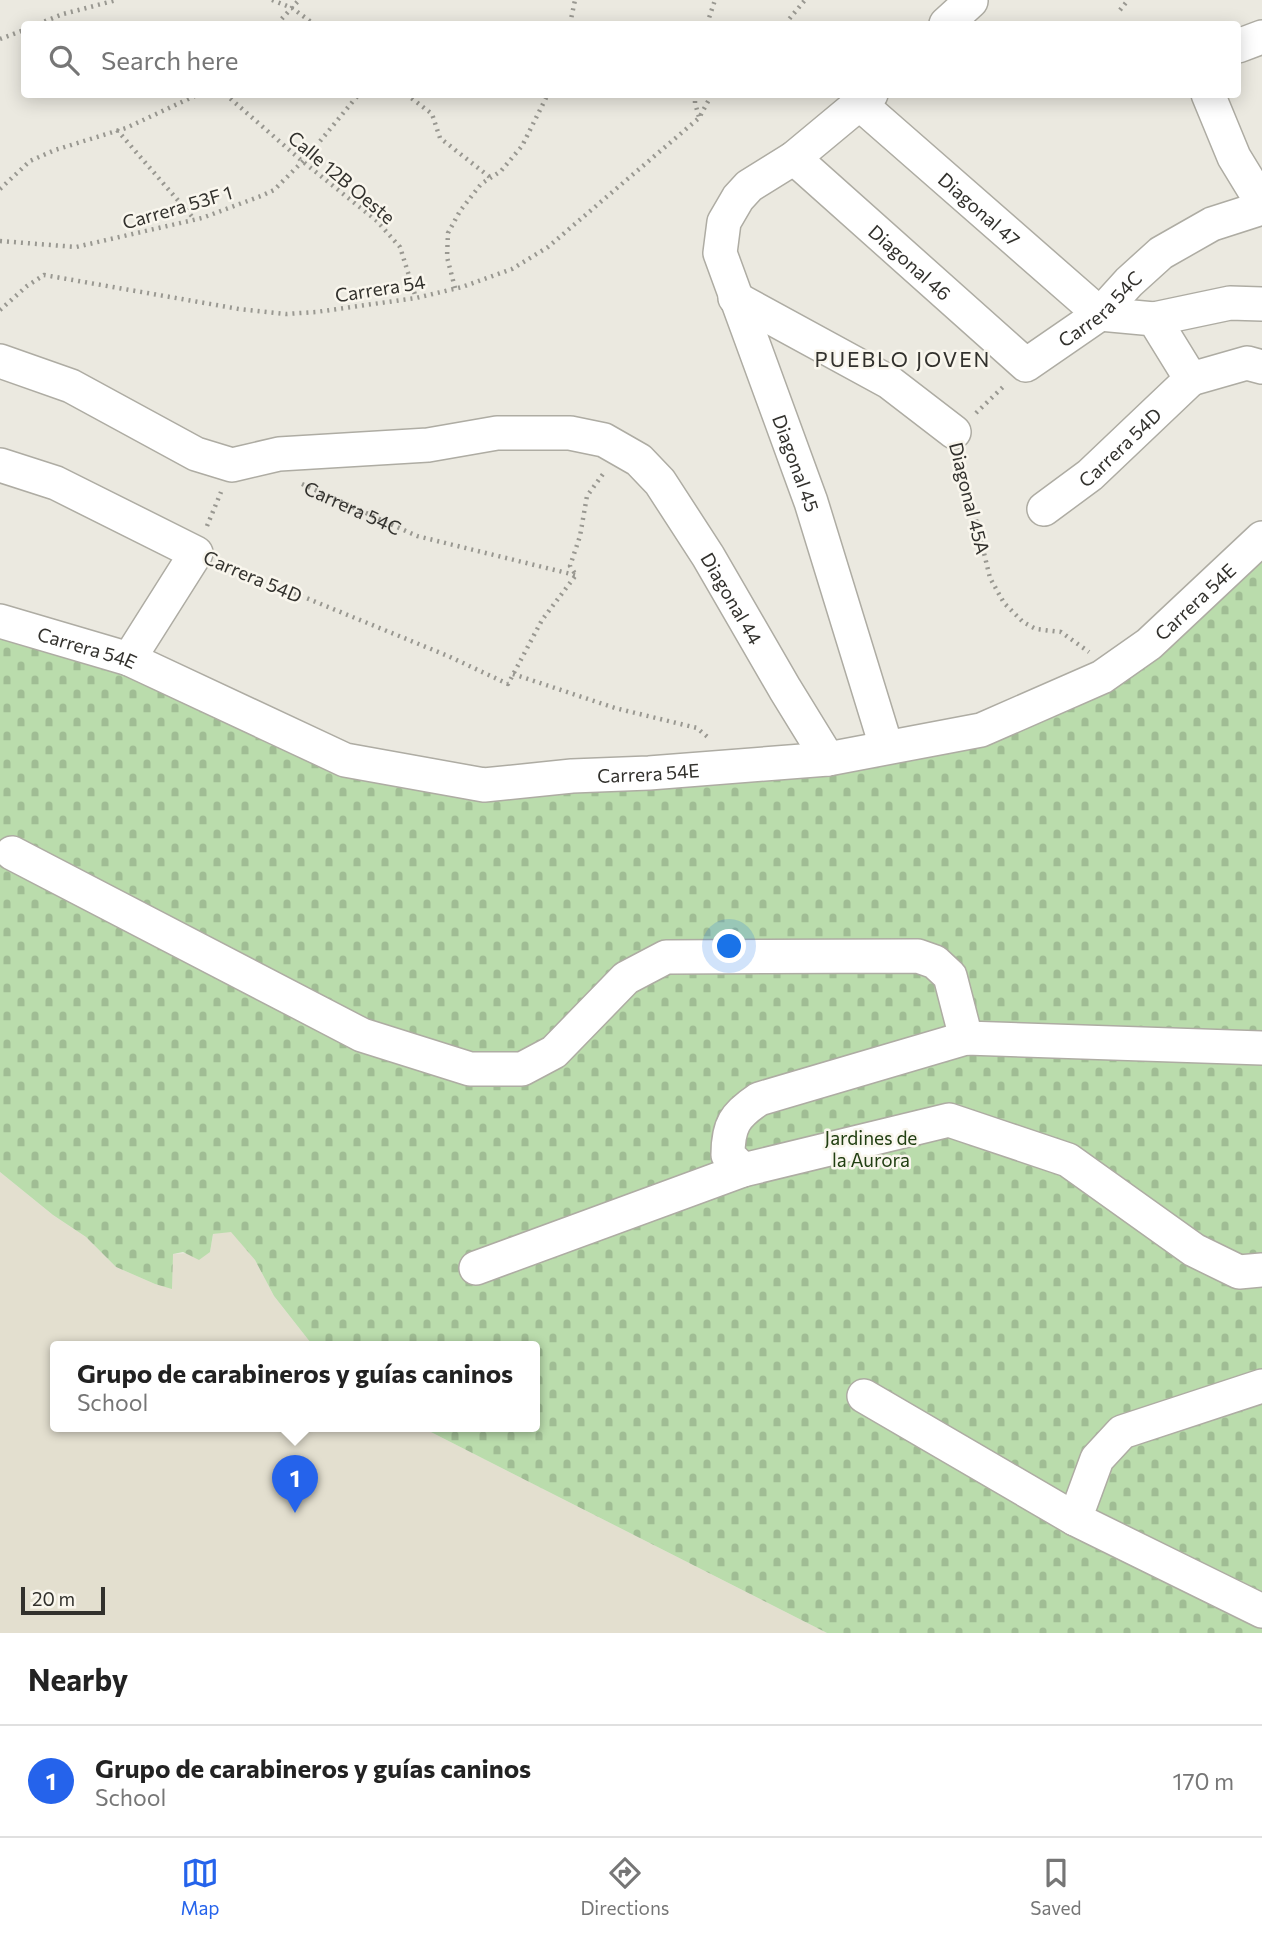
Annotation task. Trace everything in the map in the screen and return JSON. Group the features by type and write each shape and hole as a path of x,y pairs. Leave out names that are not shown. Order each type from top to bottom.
{"street":[{"path":"949,21 971,1"},
{"path":"1241,45 1262,37"},
{"path":"1209,98 1234,157 1262,203"},
{"path":"794,158 866,99"},
{"name":"Diagonal 47","path":"866,99 1100,314"},
{"name":"Diagonal 45","path":"794,158 749,186 738,198 724,222 720,253 811,502 886,746"},
{"name":"Diagonal 46","path":"794,158 1026,365"},
{"name":"Carrera 54C","path":"1026,365 1100,314 1129,282 1161,253 1212,224 1262,208"},
{"name":"Diagonal 45A","path":"735,298 889,382 954,432"},
{"path":"1100,314 1154,318 1230,303 1262,304"},
{"path":"1154,318 1191,379 1247,363 1262,367"},
{"path":"0,361 71,386 196,454 232,466 279,454"},
{"name":"Carrera 54D","path":"1044,509 1090,475 1191,379"},
{"name":"Diagonal 44","path":"279,454 428,445 497,433 570,433 604,440 639,460 660,482 708,556 828,759"},
{"name":"Carrera 54D","path":"0,465 56,483 196,553"},
{"name":"Carrera 54E","path":"0,621 129,659 345,760 485,785 572,776 649,773 828,759 981,730 1102,677 1149,644 1262,538"},
{"path":"129,659 196,553"},
{"path":"12,853 362,1035 470,1069 522,1069 554,1052 626,978 666,957 918,956 935,962 950,976 966,1038"},
{"path":"743,1170 728,1155 728,1137 739,1112 759,1099 966,1038 1262,1048"},
{"path":"476,1268 743,1170 949,1120 1068,1160 1194,1250 1239,1272 1262,1270"},
{"path":"1076,1518 1097,1460 1122,1432 1262,1386"},
{"path":"864,1395 1076,1518 1262,1611"}],"path":[{"path":"45,21 117,0"},
{"path":"272,0 292,8 310,21"},
{"path":"280,21 299,0"},
{"path":"571,21 575,0"},
{"path":"708,21 715,0"},
{"path":"788,21 805,0"},
{"path":"1120,10 1128,0"},
{"path":"0,39 21,31"},
{"path":"0,189 30,161 117,130 190,98"},
{"name":"Calle 12B Oeste","path":"230,98 302,162 377,221 400,247 416,298"},
{"name":"Carrera 53F 1","path":"0,241 76,247 195,220 274,190 302,162 356,98"},
{"path":"411,98 432,114 440,138 491,177"},
{"path":"455,288 447,257 448,233 460,211 481,184 501,171 522,146 546,98"},
{"path":"695,98 699,118"},
{"path":"699,118 710,98"},
{"name":"Carrera 54","path":"0,310 44,275 239,309 286,314 416,298 455,288 512,269 548,247 699,118"},
{"path":"117,130 195,220"},
{"path":"954,432 969,424 977,411 1026,365"},
{"name":"Diagonal 45A","path":"954,432 990,578 1004,603 1023,622 1036,629 1061,632 1088,649 1102,677"},
{"path":"620,450 587,496 580,536 570,566 576,575 542,620 513,674 615,708 697,728 739,765"},
{"name":"Carrera 54C","path":"279,454 281,468 288,478 408,532 576,575"},
{"path":"196,553 232,466"},
{"name":"Carrera 54D","path":"196,553 448,656 508,684 513,674"}],"shaded area":[{"path":"0,1172 53,1215 86,1237 116,1267 155,1284 172,1288 172,1254 210,1252 213,1234 231,1231 255,1260 274,1296 309,1341 50,1341 50,1432 431,1432 827,1633 0,1633"}],"green space":[{"name":"Jardines de la Aurora","path":"1262,538 1262,1633 827,1633 431,1432 540,1432 540,1341 309,1341 274,1296 255,1260 231,1232 213,1234 210,1252 199,1260 183,1252 173,1254 172,1289 116,1267 86,1237 53,1215 0,1172 0,621 345,760 485,785 828,759 1102,677"}],"place":[{"name":"Grupo de carabineros y guías caninos","path":"295,1513"}],"district":[{"name":"PUEBLO JOVEN","path":"903,358"}]}
